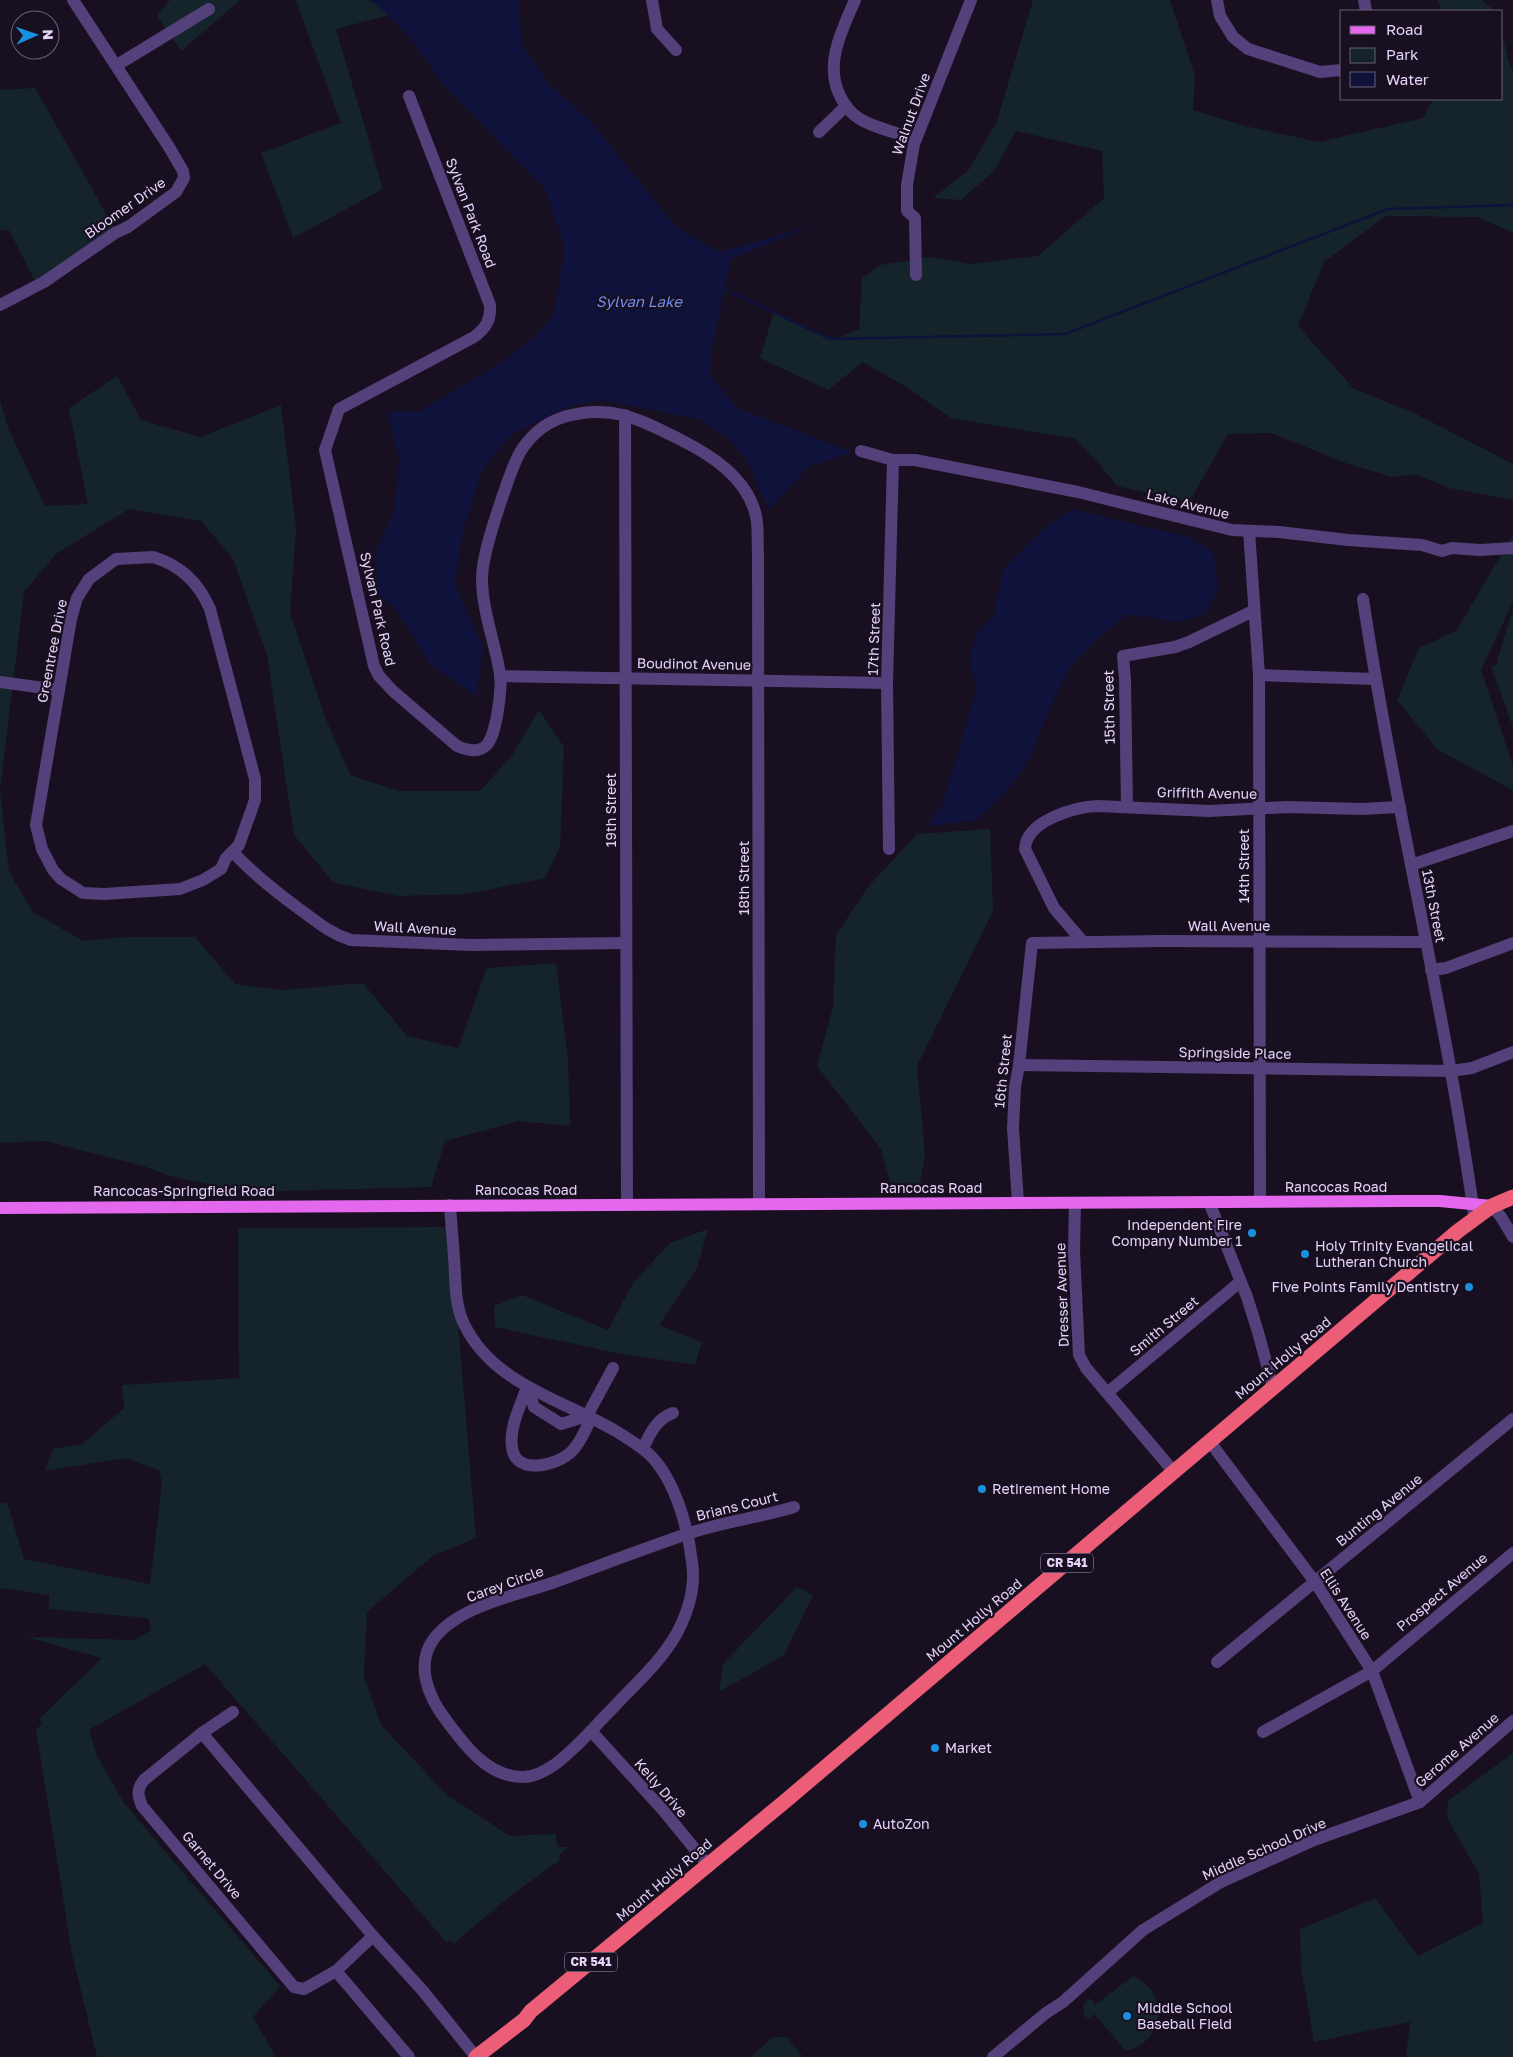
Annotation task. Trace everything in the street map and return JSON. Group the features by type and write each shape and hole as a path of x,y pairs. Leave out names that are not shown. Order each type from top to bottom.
{"highway":[{"name":"CR 541","path":"1492,1206 1513,1197"},
{"name":"Mount Holly Road","path":"476,2057 524,2020 531,2011 708,1865 1210,1442 1474,1212 1492,1206"}],"main road":[{"name":"Rancocas Road","path":"369,1205 1440,1201 1474,1212"},
{"name":"Rancocas-Springfield Road","path":"0,1208 369,1205"}],"street":[{"name":"Bloomer Drive","path":"0,305 44,282 169,198 181,185 184,178 183,171 117,65 73,0"},
{"path":"652,0 657,29 676,50"},
{"path":"855,0 836,47 833,66 838,92 846,106 861,120 916,139"},
{"name":"Walnut Drive","path":"916,275 915,218 907,211 906,194 909,164 916,139 971,0"},
{"path":"1217,0 1220,16 1233,37 1248,49 1320,72 1340,70"},
{"path":"117,65 210,9"},
{"name":"Sylvan Park Road","path":"409,96 490,305 491,314 488,324 474,337 339,409 325,450 371,656 379,676 393,691 450,741 467,750 476,751 487,746 493,738 499,702 500,676 484,606 482,576 488,545 500,502 521,450 535,433 562,418 596,411 625,415 648,424 708,454 727,469 748,496 755,511 758,553"},
{"path":"819,132 846,106"},
{"name":"19th Street","path":"625,415 627,1204"},
{"name":"Lake Avenue","path":"861,451 893,460 915,460 1078,492 1214,527 1357,541 1422,545 1442,551 1452,548 1480,550 1513,548"},
{"name":"17th Street","path":"889,849 887,683 893,460"},
{"name":"14th Street","path":"1249,531 1258,675 1260,1202"},
{"name":"18th Street","path":"758,553 760,1204"},
{"name":"Greentree Drive","path":"153,557 165,560 188,575 204,594 210,609 255,779 256,800 239,845 233,852 226,858 221,869 188,887 171,891 104,894 83,893 61,879 52,870 47,860 36,825 71,619 77,598 89,579 116,559 153,557"},
{"name":"13th Street","path":"1364,599 1375,679 1451,1071 1474,1212"},
{"name":"15th Street","path":"1127,807 1123,656 1176,647 1254,610"},
{"path":"1258,675 1375,679"},
{"name":"Boudinot Avenue","path":"500,676 887,683"},
{"path":"0,682 59,690"},
{"name":"Griffith Avenue","path":"1083,942 1054,908 1027,856 1025,842 1035,829 1050,819 1068,811 1086,807 1209,811 1259,810 1287,807 1362,809 1400,807"},
{"path":"1411,865 1513,832"},
{"name":"Wall Avenue","path":"233,852 248,868 313,920 336,935 351,940 471,945 626,943"},
{"name":"Wall Avenue","path":"1032,943 1426,942"},
{"name":"16th Street","path":"1018,1203 1013,1128 1014,1087 1019,1065 1032,943"},
{"path":"1431,970 1446,968 1513,943"},
{"name":"Springside Place","path":"1019,1065 1451,1071 1472,1068 1513,1052"},
{"path":"1209,1202 1258,1332 1273,1388"},
{"name":"Dresser Avenue","path":"1075,1203 1077,1348 1086,1368 1174,1472"},
{"name":"Carey Circle","path":"450,1205 455,1295 463,1323 477,1346 508,1374 527,1387 589,1417 642,1448 656,1463 668,1481 680,1511 686,1534 694,1575 688,1609 673,1640 638,1682 558,1763 530,1777 513,1776 492,1768 479,1759 444,1718 434,1702 426,1683 425,1667 427,1652 431,1642 438,1634 455,1620 484,1606 686,1534"},
{"path":"1492,1206 1502,1217 1513,1237"},
{"name":"Smith Street","path":"1107,1392 1240,1282"},
{"path":"527,1387 513,1429 511,1441 513,1454 523,1463 541,1466 553,1463 568,1455 578,1444 613,1368"},
{"path":"527,1387 534,1407 561,1424 589,1417"},
{"path":"642,1448 654,1428 665,1417 673,1413"},
{"name":"Bunting Avenue","path":"1217,1662 1513,1419"},
{"name":"Ellis Avenue","path":"1210,1442 1315,1582 1372,1671 1420,1802"},
{"name":"Brians Court","path":"686,1534 794,1507"},
{"name":"Prospect Avenue","path":"1263,1732 1372,1671 1513,1552"},
{"name":"Garnet Drive","path":"233,1712 202,1733 144,1780 138,1789 137,1795 142,1806 294,1987 304,1989 336,1970 373,1936"},
{"name":"Gerome Avenue","path":"1420,1802 1513,1721"},
{"name":"Kelly Drive","path":"591,1731 662,1810 708,1865"},
{"path":"202,1733 476,2057"},
{"name":"Middle School Drive","path":"993,2057 1046,2013 1064,2002 1143,1930 1221,1882 1314,1840 1420,1802"},
{"path":"336,1970 409,2057"}],"green space":[{"path":"170,0 240,0 181,51 157,16"},
{"path":"293,0 373,0 397,13 336,29 383,189 293,238 261,153 341,123 296,1"},
{"path":"1033,0 1170,0 1195,76 1193,110 1245,126 1319,142 1423,118 1432,100 1503,100 1503,37 1509,63 1513,70 1513,233 1478,217 1386,216 1324,262 1298,326 1354,389 1416,414 1513,464 1513,500 1449,488 1416,474 1393,477 1348,464 1271,433 1228,434 1189,502 1117,486 1075,439 951,418 906,387 863,362 828,390 760,358 774,312 833,340 859,329 862,278 880,265 930,257 969,264 1038,256 1104,198 1102,151 1016,131 994,171 961,200 933,198 968,171 997,121"},
{"path":"1438,0 1482,0 1494,10 1442,10"},
{"path":"35,88 117,233 37,285 9,230 0,230 0,90"},
{"path":"117,376 141,420 200,437 281,405 296,528 290,613 325,717 350,775 399,791 480,791 513,754 539,710 564,747 560,847 545,878 467,894 398,896 334,883 294,835 267,655 233,559 201,521 129,509 56,554 24,592 0,790 0,400 8,428 45,506 88,504 69,408"},
{"path":"1513,535 1513,602 1481,670 1513,766 1513,790 1438,750 1397,700 1419,648 1456,631"},
{"path":"1513,609 1513,727 1491,666 1498,664 1497,661"},
{"path":"0,790 9,872 33,912 83,941 126,937 195,937 235,984 283,990 363,983 407,1036 458,1048 487,968 556,963 568,1060 570,1126 519,1121 445,1141 431,1187 245,1192 170,1176 146,1167 46,1141 0,1143"},
{"path":"990,829 993,911 917,1066 925,1155 919,1189 890,1182 881,1149 817,1066 833,1007 836,935 868,887 917,834"},
{"path":"450,1227 476,1538 434,1555 367,1612 364,1677 381,1725 447,1795 510,1836 556,1834 558,1847 568,1847 559,1855 560,1860 509,1897 453,1944 450,1940 447,1943 205,1664 89,1730 96,1754 124,1803 280,1986 253,2017 276,2057 97,2057 72,1954 36,1729 42,1724 40,1718 102,1658 26,1637 135,1640 151,1630 148,1618 49,1609 49,1595 0,1588 0,1504 7,1502 24,1559 150,1584 162,1483 159,1470 125,1458 45,1471 53,1449 82,1444 124,1408 122,1385 239,1378 238,1228"},
{"path":"708,1229 697,1268 659,1325 702,1342 695,1365 616,1353 495,1327 494,1306 522,1295 608,1330 633,1283 670,1243"},
{"path":"797,1587 813,1595 784,1655 719,1692 723,1664"},
{"path":"1513,1753 1513,2057 1406,2057 1410,2022 1314,2042 1301,1967 1300,1929 1375,1898 1418,1956 1483,1923 1479,1874 1447,1818 1448,1801"},
{"name":"Middle School Baseball Field","path":"1133,1976 1145,1984 1153,1993 1158,2005 1158,2016 1156,2027 1149,2037 1139,2046 1126,2051 1094,2014 1088,2019 1083,2013 1084,2004 1090,1998 1095,2005"},
{"path":"773,2037 787,2037 803,2057 751,2057"}],"water":[{"name":"Sylvan Lake","path":"366,0 518,0 521,44 549,84 592,123 677,228 719,252 814,225 731,259 712,349 710,375 737,408 852,452 808,467 769,510 746,459 725,436 701,420 603,400 571,406 513,433 483,468 463,530 455,584 484,647 476,696 431,665 394,607 377,595 376,551 395,509 399,458 387,412 420,411 495,367 535,337 554,314 565,247 545,189 441,82 407,34 373,2"},
{"path":"1072,509 1192,538 1213,553 1218,588 1205,614 1178,622 1127,614 1097,639 1070,667 1048,712 1027,764 1005,793 976,820 927,826 942,805 958,753 976,691 970,658 977,633 994,615 1003,570 1039,533"}],"waterway":[{"path":"722,288 830,339 1065,334 1388,209 1513,205"}],"place":[{"name":"Independent Fire Company Number 1","path":"1252,1233"},
{"name":"Holy Trinity Evangelical Lutheran Church","path":"1305,1254"},
{"name":"Five Points Family Dentistry","path":"1469,1287"},
{"name":"Retirement Home","path":"982,1489"},
{"name":"Market","path":"935,1748"},
{"name":"AutoZon","path":"863,1824"},
{"name":"Middle School Baseball Field","path":"1127,2016"}]}
